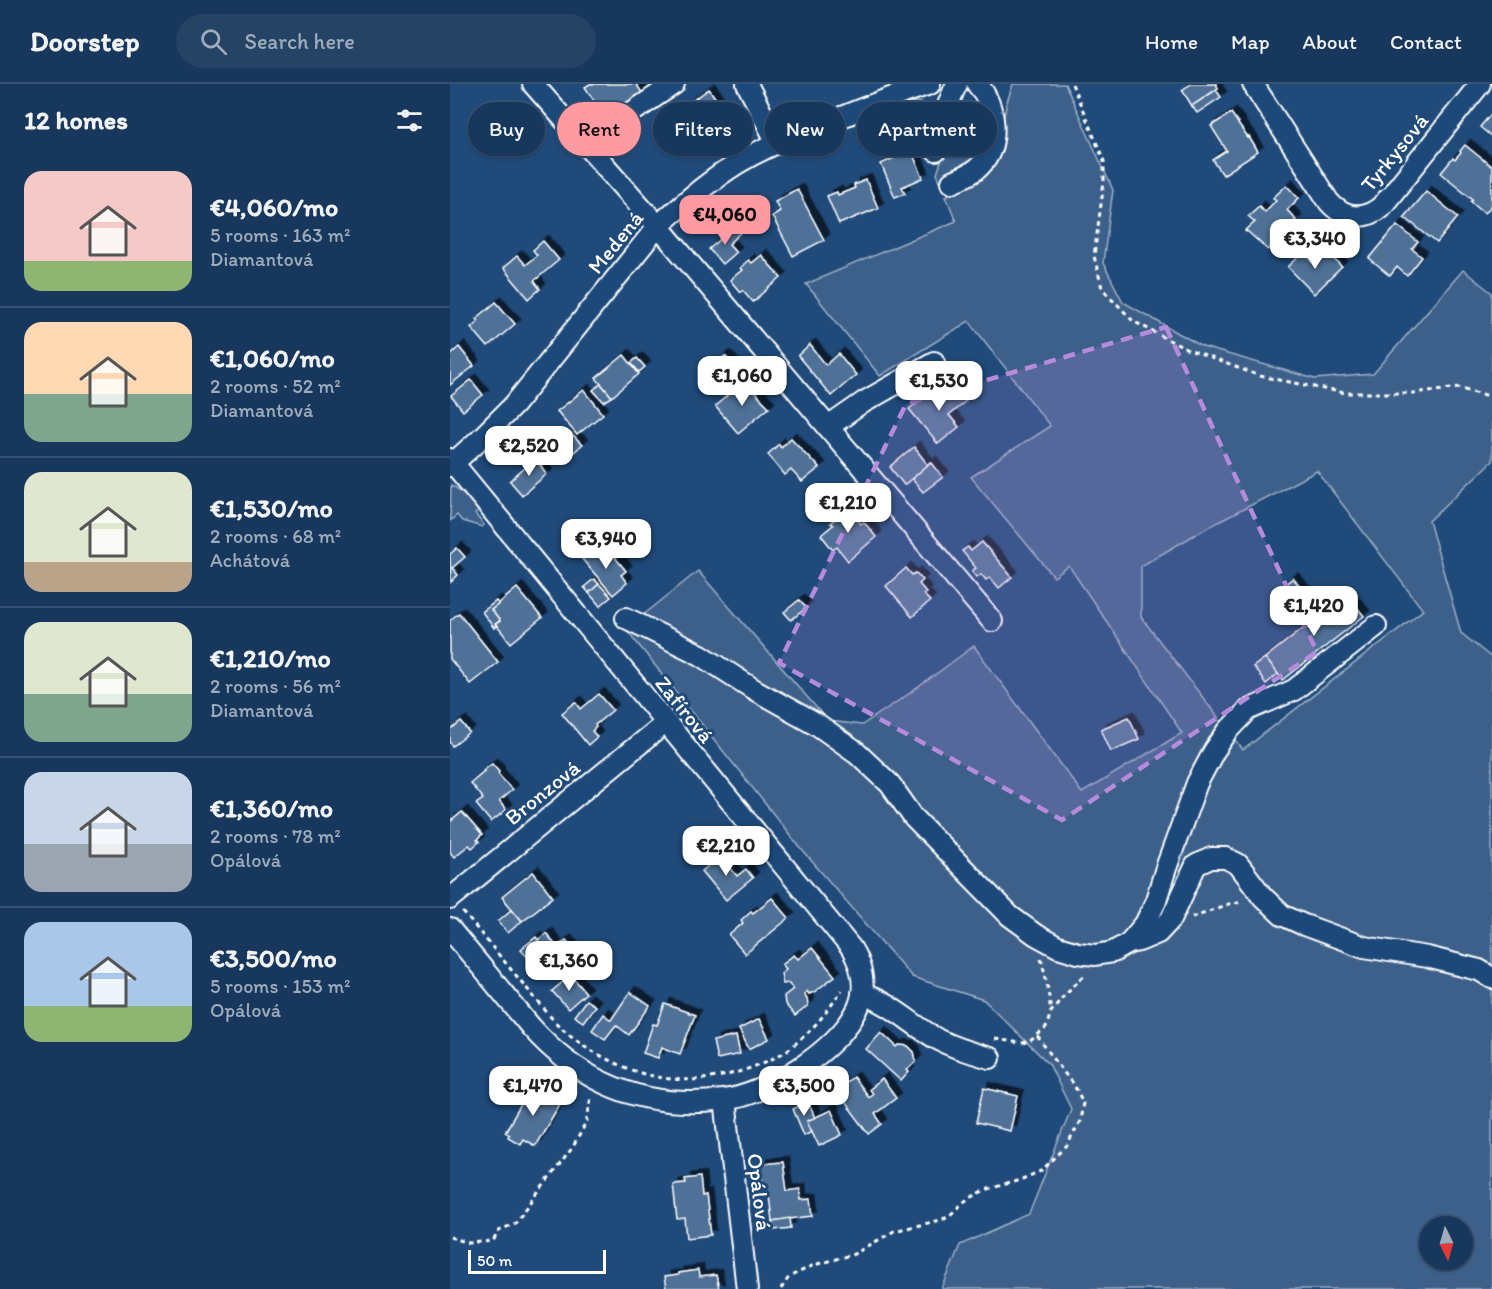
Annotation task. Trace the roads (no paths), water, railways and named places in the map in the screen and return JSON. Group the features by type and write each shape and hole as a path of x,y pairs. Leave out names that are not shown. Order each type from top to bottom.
{"street":[{"path":"533,84 658,226 992,621"},
{"path":"747,84 765,119"},
{"name":"Medená","path":"845,115 930,84"},
{"path":"950,102 957,84"},
{"path":"951,182 978,169 986,161 991,149 993,120 989,103 977,84"},
{"name":"Tyrkysová","path":"1253,84 1335,210 1344,215 1354,216 1375,212 1383,205 1480,84"},
{"path":"641,105 670,85"},
{"name":"Medená","path":"451,463 482,437 514,405 658,226 709,182 765,149"},
{"path":"828,427 864,402 934,362"},
{"name":"Zafírová","path":"451,463 851,948 858,960 862,975 853,991 858,1007 850,1021 826,1047 797,1070 771,1084 725,1100"},
{"path":"626,618 701,655 755,690 816,724 857,753 890,784 914,818 1010,916 1035,935 1058,947 1095,955 1121,948 1158,933 1171,919 1196,865 1211,858 1226,858 1238,864 1263,897 1282,915 1364,947 1427,957 1479,970 1492,978"},
{"path":"1121,948 1145,924 1155,903 1197,783 1228,731 1248,710 1294,690 1376,626"},
{"name":"Bronzová","path":"456,905 665,723"},
{"path":"450,929 544,1041 562,1058 590,1076 620,1090 660,1100 682,1102 725,1100"},
{"path":"853,991 876,998 955,1048 990,1058"},
{"name":"Opálová","path":"725,1100 747,1289"}]}
